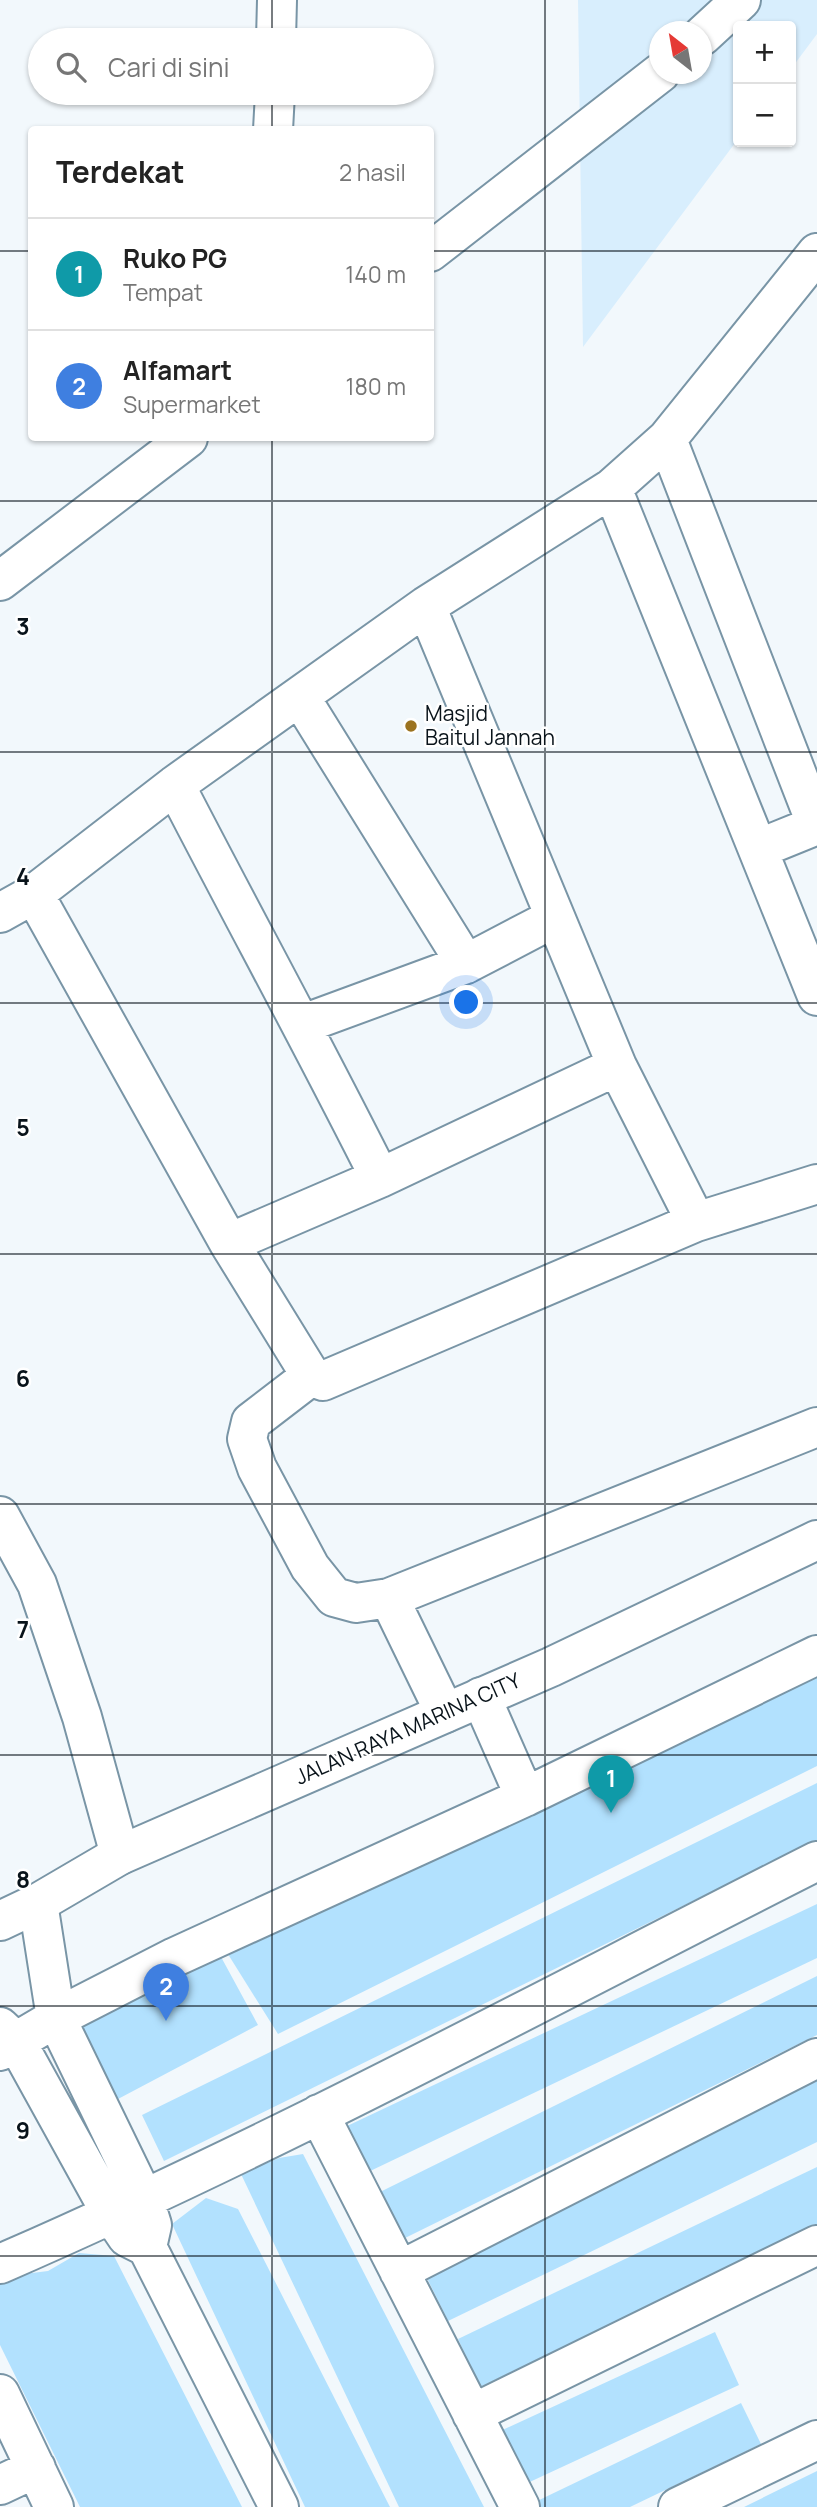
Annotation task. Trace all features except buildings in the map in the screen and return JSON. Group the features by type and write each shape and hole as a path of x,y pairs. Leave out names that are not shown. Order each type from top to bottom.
{"street":[{"path":"276,28 277,0"},
{"path":"712,27 741,0"},
{"path":"434,249 649,82"},
{"path":"273,126 274,105"},
{"path":"0,913 34,894 175,785 426,606 612,488 667,439 814,268"},
{"path":"667,439 817,825 758,849"},
{"path":"0,581 184,441"},
{"path":"612,488 817,996"},
{"path":"426,606 617,1066 696,1222"},
{"path":"300,697 466,964"},
{"path":"175,785 243,918 303,1024 380,1178"},
{"path":"34,894 229,1243 311,1376 323,1381 696,1222 817,1184"},
{"path":"303,1024 466,964 554,918"},
{"path":"229,1243 380,1178 617,1066"},
{"path":"311,1376 251,1422 247,1439 257,1468 310,1567 334,1597 356,1603 389,1598 817,1427"},
{"path":"0,1516 37,1584 82,1717 120,1855"},
{"name":"JALAN RAYA MARINA CITY","path":"0,1921 38,1903 120,1855 481,1698 817,1540"},
{"path":"389,1598 445,1713"},
{"path":"279,2507 148,2247 152,2225 128,2207 6,2040 56,2018 175,1957 525,1797 817,1655"},
{"path":"481,1698 525,1797"},
{"path":"0,2264 128,2207 319,2114 817,1861"},
{"path":"38,1903 56,2018 128,2207"},
{"path":"399,2271 817,2058"},
{"path":"319,2114 520,2507"},
{"path":"472,2414 817,2245"},
{"path":"0,2393 54,2507"},
{"path":"678,2507 817,2440"},
{"path":"0,2485 36,2468"}],"shaded area":[{"path":"578,0 817,0 817,34 796,62 796,21 733,21 733,146 583,347"}],"place":[{"name":"Masjid Baitul Jannah","path":"411,726"},
{"name":"Ruko PG","path":"611,1813"},
{"name":"Alfamart","path":"166,2021"}]}
